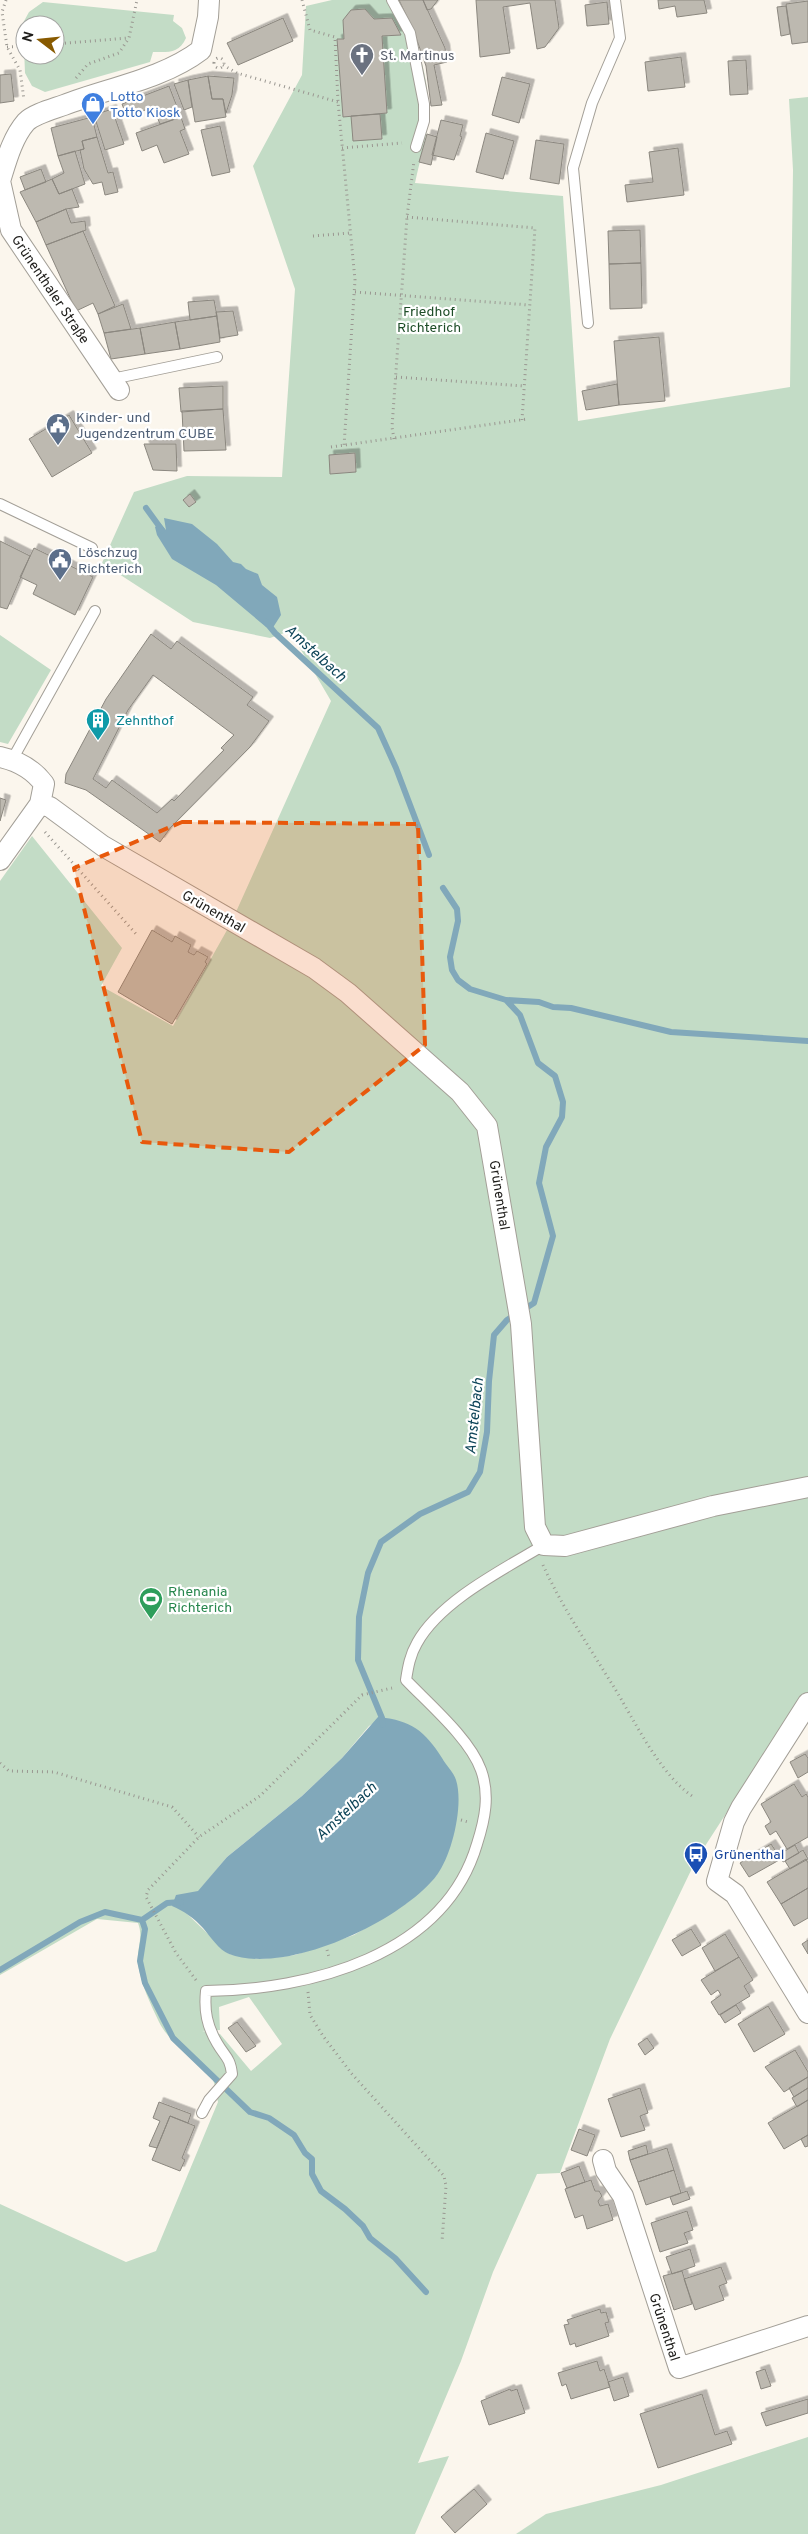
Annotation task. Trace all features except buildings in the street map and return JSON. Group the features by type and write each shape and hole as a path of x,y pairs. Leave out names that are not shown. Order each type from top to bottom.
{"street":[{"path":"27,121 72,102 155,74 189,59 201,50 208,17 208,0"},
{"name":"Grünenthaler Straße","path":"27,121 15,138 0,181 11,230 116,384"},
{"path":"0,860 36,810 44,784 36,772 6,758"},
{"name":"Grünenthal","path":"36,810 50,807 103,846 314,968 348,993 460,1092 488,1126 521,1324 535,1527 544,1545"},
{"path":"544,1545 565,1546 713,1506 808,1487"},
{"path":"808,1703 741,1808 734,1822 716,1882 735,1894 808,2013"},
{"name":"Grünenthal","path":"603,2160 606,2171 623,2196 679,2368 808,2326"}],"lane":[{"path":"392,0 410,33 424,104 424,122 416,147"},
{"path":"588,323 573,168 592,103 620,38 615,0"},
{"path":"116,384 217,357"},
{"path":"0,504 92,548"},
{"path":"6,758 95,611"},
{"path":"202,2113 232,2074 231,2060 218,2046 209,2028 204,2011 206,1991 237,1990 304,1980 357,1964 380,1953 424,1926 466,1874 474,1856 487,1807 481,1770 461,1737 406,1680 409,1660 425,1631 453,1604 544,1545"}],"path":[{"path":"6,0 2,12 7,47 20,70 27,121"},
{"path":"72,102 71,83 88,64 119,53 128,38 136,0"},
{"path":"302,0 310,30 335,37 338,102 355,292 344,446"},
{"path":"65,43 128,38"},
{"path":"7,47 15,47"},
{"path":"223,66 237,73 338,102"},
{"path":"342,148 403,143 416,147 407,217 401,296 392,426 394,439"},
{"path":"407,217 535,228 522,420"},
{"path":"313,236 350,233"},
{"path":"355,292 529,305"},
{"path":"396,377 524,386"},
{"path":"331,447 527,419"},
{"path":"36,810 137,935"},
{"path":"544,1545 538,1554 560,1600 657,1756 677,1783 695,1798"},
{"path":"206,1991 176,1953 147,1898 148,1890 199,1837 260,1796 362,1695 383,1689"},
{"path":"0,1764 9,1771 54,1772 172,1807 181,1814 199,1837"},
{"path":"304,1980 309,1994 310,2015 323,2036 352,2074 444,2176 446,2186 442,2242"}],"highlighted area":[{"path":"182,822 418,824 425,1045 289,1152 142,1142 74,868"}],"green space":[{"name":"Friedhof Richterich","path":"332,0 398,0 421,59 429,106 427,130 415,183 563,196 578,421 790,387 793,170 789,99 808,97 808,1721 786,1721 696,1860 610,2039 560,2173 537,2174 493,2272 461,2361 418,2463 449,2456 415,2534 0,2534 0,2204 126,2262 156,2251 218,2102 211,2077 170,2038 152,2008 139,1971 140,1928 138,1923 97,1919 0,1975 0,881 32,836 122,948 101,986 173,1026 231,923 331,701 290,631 270,638 193,622 102,563 134,492 187,476 282,477 295,289 253,166 302,75 306,6","holes":["382,1718 396,1720 437,1875 407,1903 354,1935 295,1955 261,1959 229,1954 183,1910 227,1857 302,1796 342,1758 369,1726","249,1997 282,2044 251,2071 220,2034 202,2031 220,2030 219,2007"]},
{"path":"43,2 174,15 173,21 182,28 186,38 180,47 172,51 153,52 150,62 45,92 32,86 25,73 25,65 65,65 65,15 27,15"},
{"path":"0,635 51,670 8,744 0,742"},
{"path":"808,2437 808,2534 516,2534 546,2514 661,2485"}],"water":[{"path":"164,518 192,524 217,544 233,562 241,564 246,569 258,574 262,585 277,597 281,615 272,629 266,627 216,585 172,559 157,535 155,527 160,523 166,530"},
{"path":"378,1717 400,1721 416,1728 436,1749 456,1780 459,1803 455,1829 452,1843 437,1875 420,1893 398,1910 371,1926 311,1951 281,1957 253,1959 225,1952 196,1921 172,1906 176,1895 198,1891 227,1857 302,1796 342,1758"}],"waterway":[{"name":"Amstelbach","path":"146,508 162,530"},
{"name":"Amstelbach","path":"266,622 275,633 378,728 396,768 429,855"},
{"name":"Amstelbach","path":"383,1725 382,1718 358,1660 359,1617 368,1573 381,1542 420,1514 468,1492 480,1472 487,1432 489,1381 494,1335 507,1320 534,1303 553,1236 539,1183 546,1147 562,1117 563,1102 555,1076 538,1063 520,1015 506,1000 470,989 458,980 452,970 450,957 458,921 457,909 443,888"},
{"path":"506,1000 539,1002 553,1007 571,1008 671,1032 808,1041"},
{"name":"Amstelbach","path":"0,1970 80,1922 105,1912 142,1920 167,1903 181,1902"},
{"path":"142,1920 145,1929 140,1961 145,1983 173,2038 250,2112 269,2118 294,2135 305,2153 312,2159 312,2174 321,2191 345,2209 363,2226 370,2238 395,2258 426,2292"}],"place":[{"name":"St. Martinus","path":"362,76"},
{"name":"Lotto Totto Kiosk","path":"93,125"},
{"name":"Kinder- und Jugendzentrum CUBE","path":"58,446"},
{"name":"Löschzug Richterich","path":"60,581"},
{"name":"Zehnthof","path":"98,741"},
{"name":"Rhenania Richterich","path":"151,1620"},
{"name":"Grünenthal","path":"696,1875"}]}
